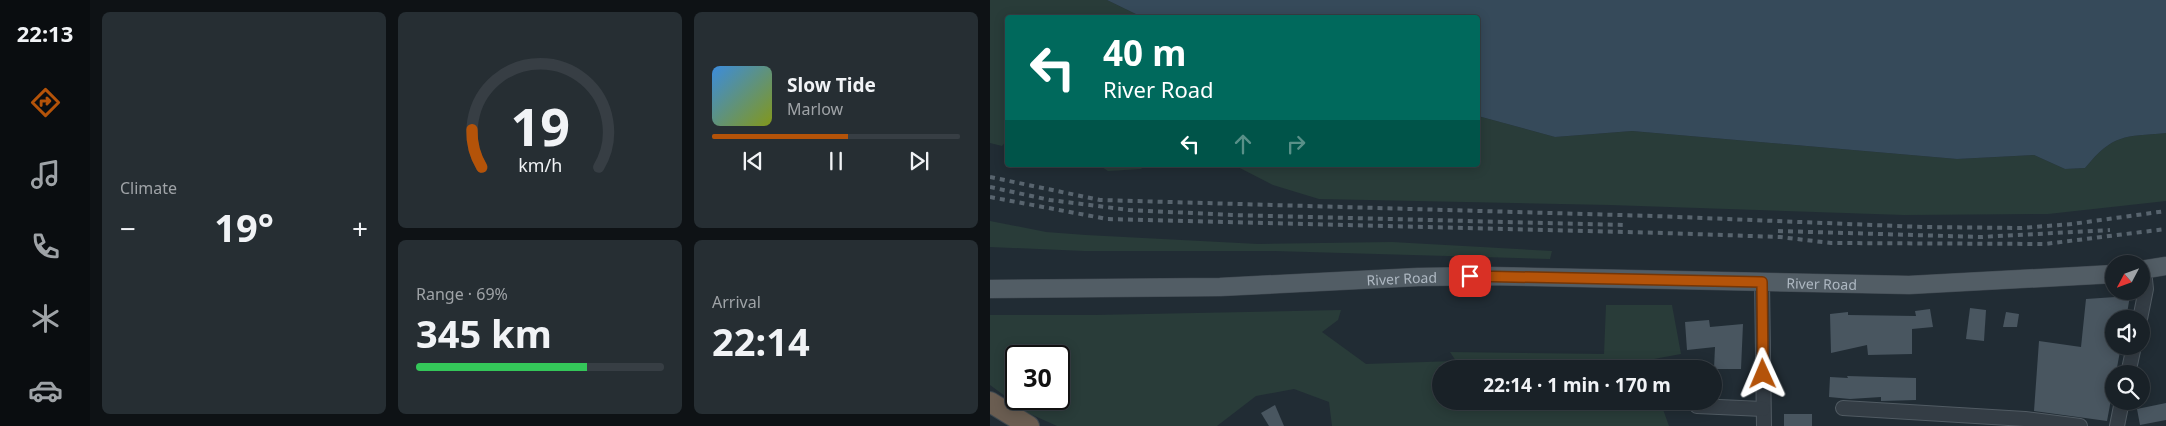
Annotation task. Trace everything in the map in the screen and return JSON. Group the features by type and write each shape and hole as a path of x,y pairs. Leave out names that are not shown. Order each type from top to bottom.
{"highway":[{"path":"990,402 1029,426"}],"main road":[{"path":"2150,269 2166,266"},
{"name":"River Road","path":"990,289 1220,286 1418,277 1909,285 2105,274"}],"street":[{"path":"1762,282 1764,426"},
{"path":"1722,407 1763,409"},
{"path":"1843,408 2026,419 2080,426"},
{"path":"2117,426 2120,410"}],"green space":[{"path":"990,0 1107,0 1138,15 1005,15 1005,142 1002,146 990,143"},
{"path":"1480,117 1555,137 1632,131 1957,159 2034,155 2065,169 2085,168 2104,148 2121,139 2166,133 2166,201 2048,214 1904,215 1610,205 1319,199 1273,185 1238,167 1480,167"},
{"path":"1102,167 1143,167 1141,169 1108,171"},
{"path":"990,221 1046,232 1086,235 1258,244 1392,242 1552,251 1550,259 1274,251 1084,251 990,247"},
{"path":"1606,305 1672,305 1681,354 1648,360 1455,360 1450,352 1604,354"},
{"path":"1341,310 1338,320 1322,332 1366,364 1432,362 1432,410 1663,410 1669,426 1332,426 1329,402 1294,389 1256,396 1217,426 1057,426 1024,410 1070,410 1070,345 1005,345 1005,396 990,385 990,315"}],"water":[{"path":"1107,0 2166,0 2166,133 2121,139 2104,148 2085,168 2065,169 2034,155 1957,159 1632,131 1555,137 1480,117 1480,15 1138,15"}],"building":[{"path":"2105,298 2105,300 2129,300 2128,310 2105,310 2105,355 2119,355 2117,365 2105,365 2105,410 2109,410 2107,421 2034,411 2039,341 2081,347 2086,299"},
{"path":"1970,308 1986,310 1984,341 1966,339"},
{"path":"1930,309 1933,327 1912,329 1912,354 1868,355 1867,345 1831,353 1830,314 1848,312 1848,315 1916,316 1915,311"},
{"path":"2006,312 2019,314 2017,327 2003,327"},
{"path":"1709,320 1710,327 1743,324 1741,369 1722,369 1722,360 1714,360 1715,347 1687,350 1685,322"},
{"path":"1847,376 1916,378 1916,400 1881,401 1881,397 1850,399 1829,397 1830,377 1848,378"},
{"path":"2166,403 2166,420 2140,425 2137,410 2150,410 2150,406"},
{"path":"1275,405 1284,426 1269,426 1261,413"},
{"path":"1784,414 1812,414 1812,426 1784,426"}],"railway":[{"path":"990,177 1100,200 1654,216 1922,227 2021,228 2072,224 2166,211"},
{"path":"990,187 1050,200 1129,210 1232,215 1625,225"},
{"path":"990,197 1107,219 1664,233 1780,237 1831,243 2045,244 2166,229"},
{"path":"1778,231 1981,237 2110,230"}],"route":[{"path":"1470,276 1762,282 1763,374"}]}
